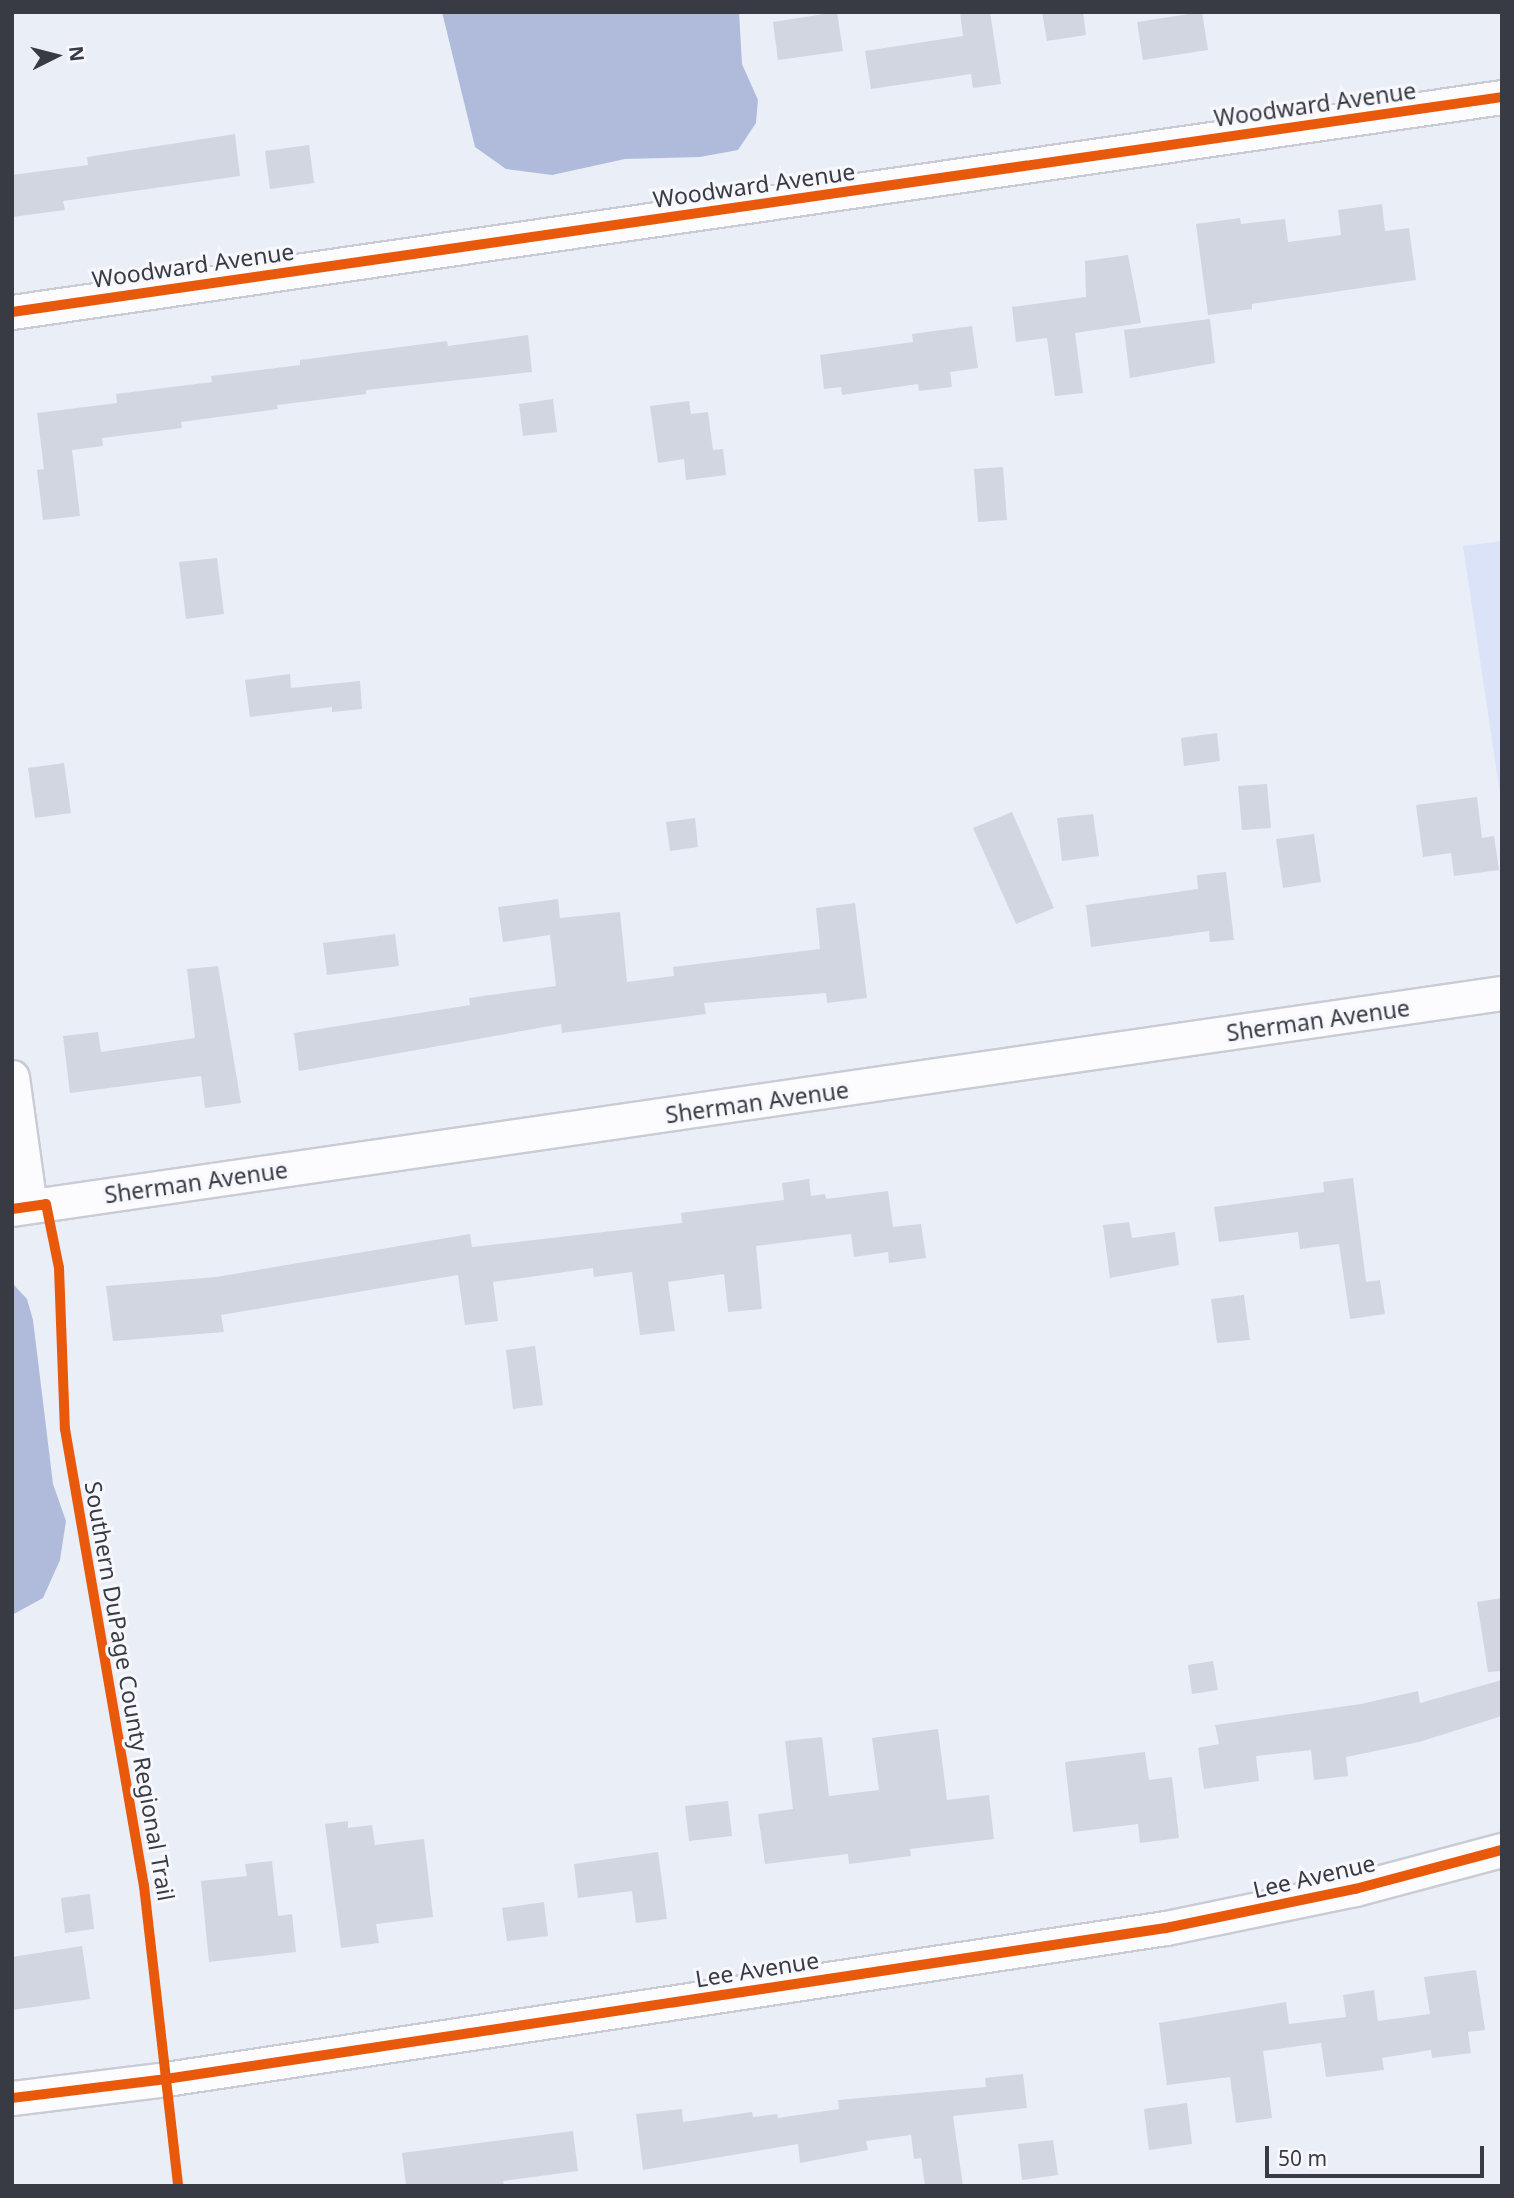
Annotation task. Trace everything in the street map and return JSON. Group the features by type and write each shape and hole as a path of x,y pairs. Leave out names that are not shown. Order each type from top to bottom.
{"street":[{"name":"Woodward Avenue","path":"12,312 1502,97"},
{"name":"Sherman Avenue","path":"21,1208 1502,993"},
{"path":"12,1077 21,1208"},
{"name":"Lee Avenue","path":"12,2098 166,2079 1166,1928 1355,1889 1502,1850"}],"shaded area":[{"path":"442,12 739,12 742,64 758,100 756,123 738,150 700,157 625,159 552,175 506,169 475,147"},
{"path":"1502,541 1502,807 1463,546"},
{"path":"12,1283 27,1299 33,1320 53,1484 66,1521 60,1560 43,1598 12,1615"}],"building":[{"path":"837,12 843,51 778,60 773,22"},
{"path":"960,12 990,12 1001,84 973,88 971,74 871,89 865,51 963,36"},
{"path":"1042,12 1083,12 1086,35 1047,41"},
{"path":"1202,12 1208,50 1143,60 1137,22"},
{"path":"235,134 240,176 63,201 65,210 12,217 12,175 88,165 87,157"},
{"path":"309,145 314,183 270,189 265,151"},
{"path":"1382,204 1385,231 1409,228 1416,280 1252,304 1252,309 1208,315 1196,224 1240,218 1241,224 1285,219 1288,242 1341,235 1338,210"},
{"path":"1128,255 1141,323 1075,333 1083,393 1055,396 1047,338 1016,342 1012,307 1086,297 1085,261"},
{"path":"1210,319 1215,363 1130,378 1124,330"},
{"path":"972,326 978,368 950,372 952,387 919,391 918,384 842,395 841,387 824,389 820,355 913,342 912,334"},
{"path":"528,335 532,372 366,390 366,394 277,405 278,409 181,422 182,428 102,438 103,446 72,450 80,516 43,520 37,470 44,469 37,413 117,403 116,394 212,382 211,376 300,365 300,360 447,341 448,346"},
{"path":"553,399 557,432 523,436 519,404"},
{"path":"689,401 691,414 708,412 713,450 723,449 726,475 686,480 684,459 658,463 650,406"},
{"path":"1003,467 1007,520 978,522 974,469"},
{"path":"217,558 224,614 186,619 179,562"},
{"path":"290,674 291,688 360,681 362,709 332,712 332,707 250,717 245,680"},
{"path":"1217,733 1220,761 1184,766 1181,738"},
{"path":"64,763 71,813 35,818 28,768"},
{"path":"1267,784 1271,828 1242,830 1238,786"},
{"path":"1477,797 1482,838 1494,836 1499,870 1454,876 1451,853 1423,857 1416,805"},
{"path":"1012,812 1054,908 1016,924 973,828"},
{"path":"1093,814 1099,856 1062,861 1057,818"},
{"path":"695,818 698,847 670,851 666,822"},
{"path":"1314,834 1321,882 1283,888 1276,839"},
{"path":"1226,872 1234,940 1210,942 1209,931 1091,947 1086,905 1198,889 1197,875"},
{"path":"558,899 560,918 620,912 627,982 674,976 673,967 820,949 816,908 855,903 867,998 827,1003 826,993 704,1003 706,1014 562,1033 561,1024 299,1071 294,1033 470,1005 469,998 556,986 550,935 503,942 498,907"},
{"path":"395,934 399,966 327,975 323,943"},
{"path":"218,966 241,1103 205,1108 201,1076 70,1093 63,1036 98,1032 101,1052 195,1038 187,969"},
{"path":"1353,1178 1366,1282 1380,1280 1385,1314 1350,1319 1339,1244 1300,1249 1298,1232 1219,1242 1214,1207 1324,1192 1323,1182"},
{"path":"809,1179 811,1196 825,1194 826,1199 888,1191 893,1227 921,1224 926,1258 889,1263 888,1252 854,1257 851,1234 756,1246 762,1309 728,1312 724,1274 668,1282 675,1331 640,1335 632,1272 594,1277 593,1268 493,1282 498,1321 465,1325 458,1275 221,1315 224,1332 113,1341 106,1286 216,1277 470,1234 472,1247 682,1223 681,1213 784,1200 782,1183"},
{"path":"1129,1222 1132,1238 1175,1232 1179,1265 1110,1278 1103,1225"},
{"path":"1244,1295 1250,1340 1217,1343 1211,1299"},
{"path":"535,1346 543,1405 513,1409 506,1350"},
{"path":"1502,1598 1502,1671 1488,1672 1477,1602"},
{"path":"1213,1661 1218,1690 1192,1694 1188,1665"},
{"path":"1502,1680 1502,1716 1419,1742 1346,1757 1348,1776 1314,1780 1311,1750 1256,1756 1259,1781 1204,1789 1198,1748 1219,1744 1215,1725 1361,1704 1418,1691 1420,1703"},
{"path":"938,1729 947,1800 989,1795 994,1839 910,1849 911,1856 849,1864 848,1854 765,1864 758,1814 793,1809 785,1741 822,1737 829,1796 879,1790 872,1738"},
{"path":"1145,1752 1149,1780 1172,1777 1179,1838 1140,1843 1138,1824 1073,1832 1065,1762"},
{"path":"728,1801 732,1836 689,1841 685,1806"},
{"path":"348,1821 348,1828 372,1825 375,1845 424,1839 433,1917 376,1924 379,1943 341,1948 325,1824"},
{"path":"658,1852 667,1919 636,1923 632,1891 578,1898 574,1864"},
{"path":"272,1861 278,1916 292,1914 296,1952 209,1962 201,1881 247,1876 245,1864"},
{"path":"90,1894 94,1929 65,1933 61,1898"},
{"path":"544,1902 548,1936 507,1941 502,1908"},
{"path":"82,1946 90,1999 12,2010 12,1957"},
{"path":"1476,1970 1485,2030 1468,2032 1471,2053 1432,2058 1431,2050 1382,2058 1384,2070 1326,2077 1321,2043 1263,2051 1272,2118 1236,2123 1230,2077 1167,2085 1159,2023 1286,2002 1289,2024 1346,2017 1343,1995 1374,1990 1378,2021 1430,2014 1424,1977"},
{"path":"1023,2074 1027,2108 953,2116 963,2186 925,2186 921,2158 914,2159 911,2135 866,2141 868,2150 800,2163 798,2144 643,2170 636,2114 682,2109 683,2122 752,2112 753,2117 777,2114 778,2118 839,2109 838,2100 986,2087 985,2078"},
{"path":"1187,2103 1192,2144 1149,2150 1144,2109"},
{"path":"573,2131 578,2171 503,2181 504,2186 406,2186 402,2153"},
{"path":"1053,2140 1058,2175 1022,2180 1018,2144"}],"cycle path":[{"path":"12,312 1502,97"},
{"name":"Southern DuPage County Regional Trail","path":"12,1209 46,1204 59,1268 65,1429 144,1886 178,2186"},
{"path":"12,2098 166,2079 1166,1928 1355,1889 1502,1850"}]}
